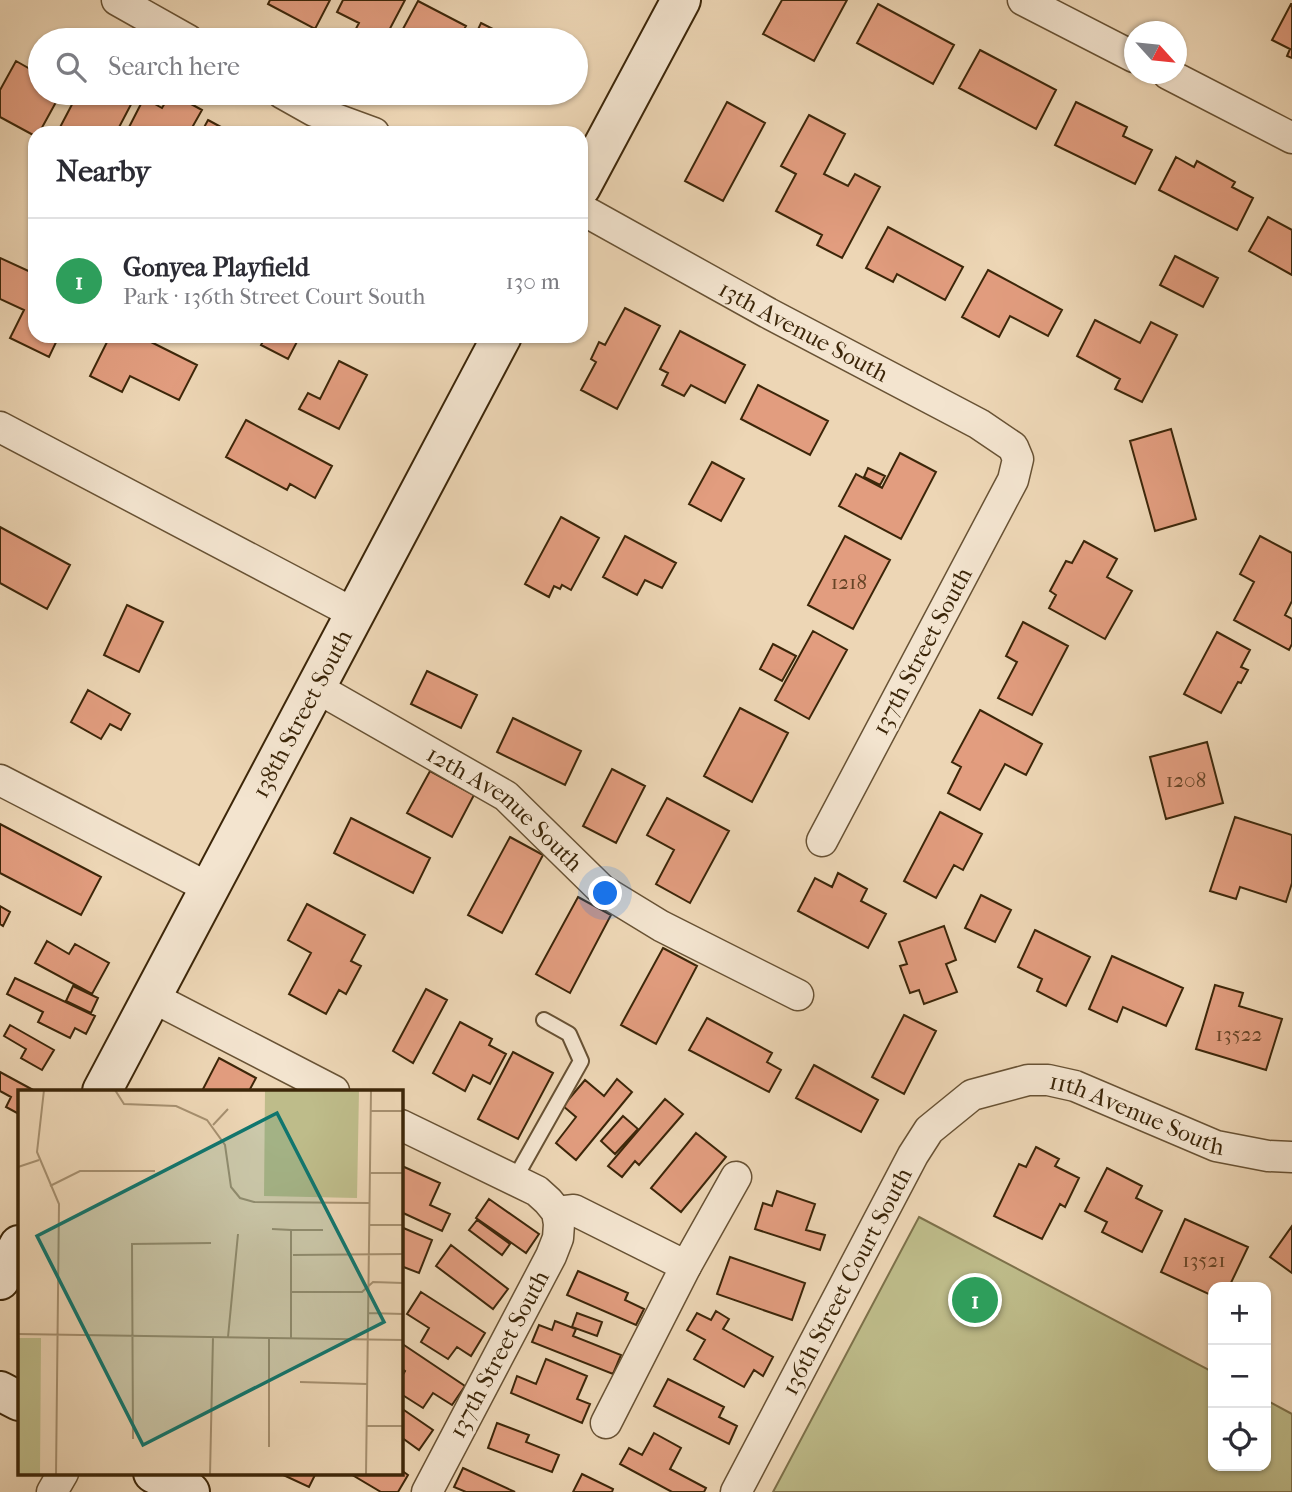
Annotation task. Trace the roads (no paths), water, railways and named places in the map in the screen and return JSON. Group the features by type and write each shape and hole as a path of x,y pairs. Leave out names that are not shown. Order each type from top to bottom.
{"street":[{"path":"117,0 167,28"},
{"path":"588,174 681,0"},
{"path":"1023,0 1124,51"},
{"path":"1187,84 1292,138"},
{"path":"303,105 355,126"},
{"name":"13th Avenue South","path":"588,213 768,313 979,424 1013,447 1018,459"},
{"name":"138th Street South","path":"103,1090 498,343"},
{"path":"0,427 355,614"},
{"name":"137th Street South","path":"822,841 1013,480 1018,459"},
{"name":"12th Avenue South","path":"317,688 506,796 602,890 661,926 798,995"},
{"path":"0,780 209,888"},
{"path":"152,997 332,1090"},
{"name":"11th Avenue South","path":"982,1093 1028,1080 1048,1080 1075,1086 1216,1146 1268,1157 1292,1157"},
{"name":"136th Street Court South","path":"736,1492 913,1155 929,1130 972,1095 982,1093"},
{"path":"402,1125 537,1192 557,1212 575,1210 686,1266"},
{"path":"606,1423 686,1266 736,1177"},
{"name":"137th Street South","path":"426,1492 551,1256 558,1238 557,1212"},
{"path":"0,1280 18,1247"},
{"path":"0,1391 18,1400"},
{"path":"52,1492 62,1474"},
{"path":"155,1474 190,1492"},
{"path":"200,1474 199,1480 206,1492"}],"lane":[{"path":"514,1180 581,1061 569,1034 544,1020"}],"place":[{"name":"Gonyea Playfield","path":"975,1300"}]}
